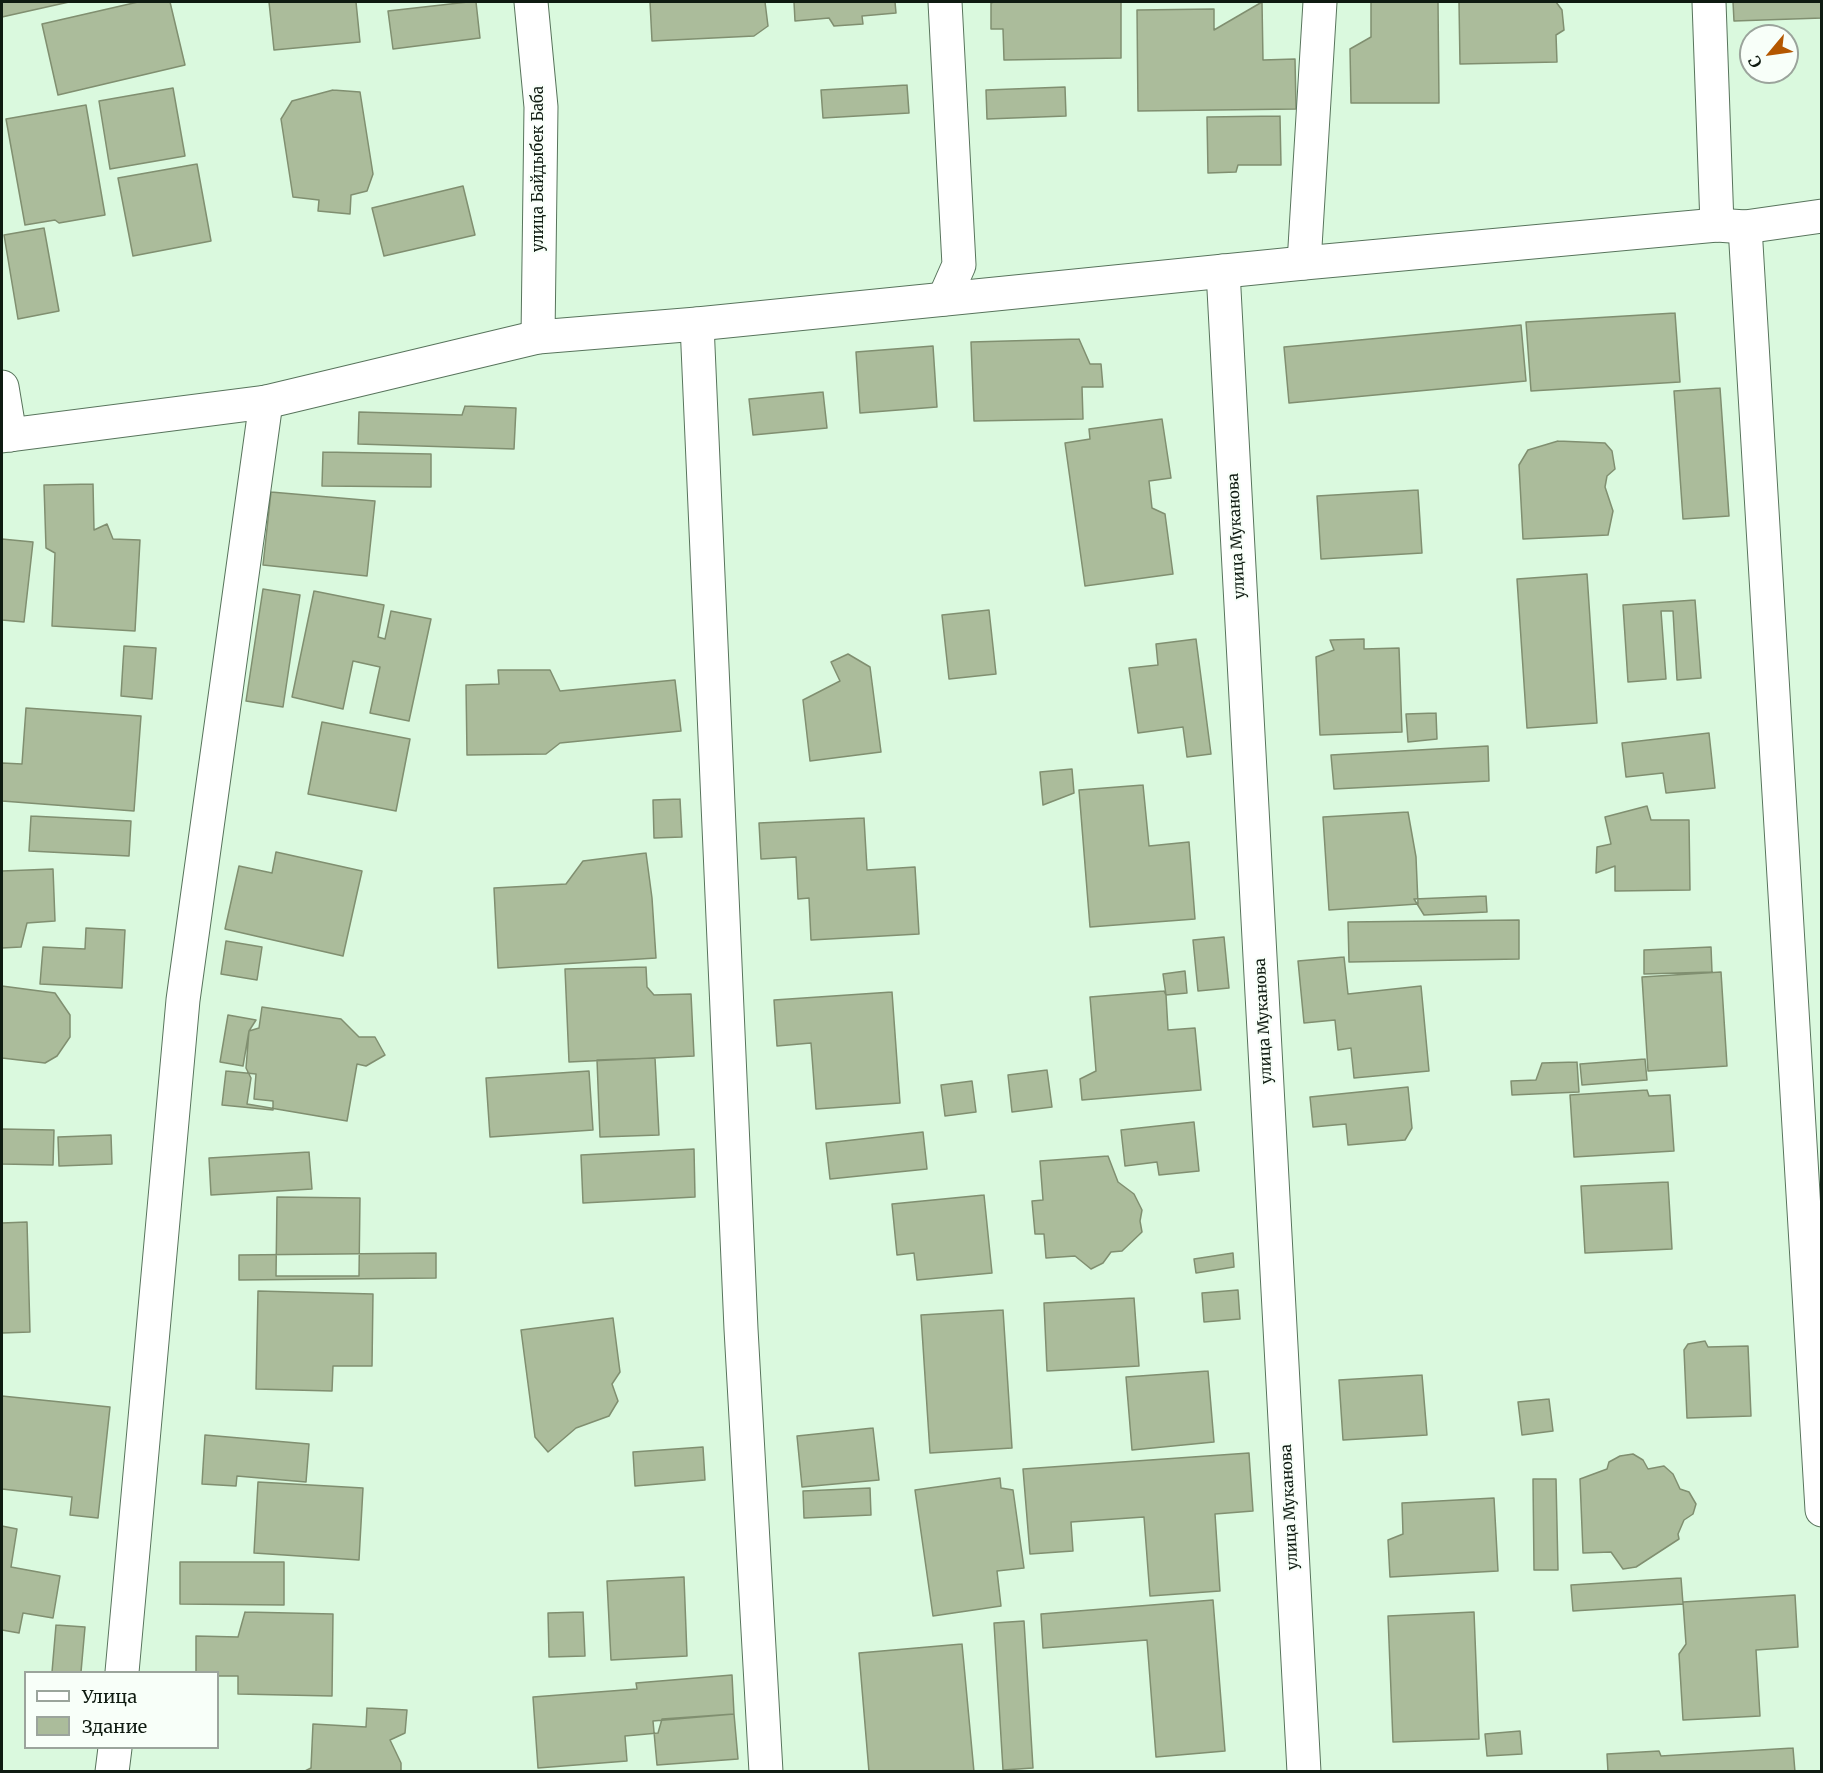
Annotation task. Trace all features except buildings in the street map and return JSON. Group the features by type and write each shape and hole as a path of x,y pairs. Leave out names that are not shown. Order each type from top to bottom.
{"street":[{"name":"улица Байдыбек Баба","path":"531,2 541,107 538,337"},
{"path":"944,298 959,265 945,2"},
{"path":"1304,263 1320,2"},
{"path":"1709,2 1731,226 1821,1510"},
{"path":"2,387 6,436 266,402 538,337 698,324 1304,263 1731,226 1821,216"},
{"name":"улица Муканова","path":"1223,271 1304,1772"},
{"path":"698,324 741,1317 766,1772"},
{"path":"122,1671 183,1000 266,402"},
{"path":"112,1772 115,1749"}]}
